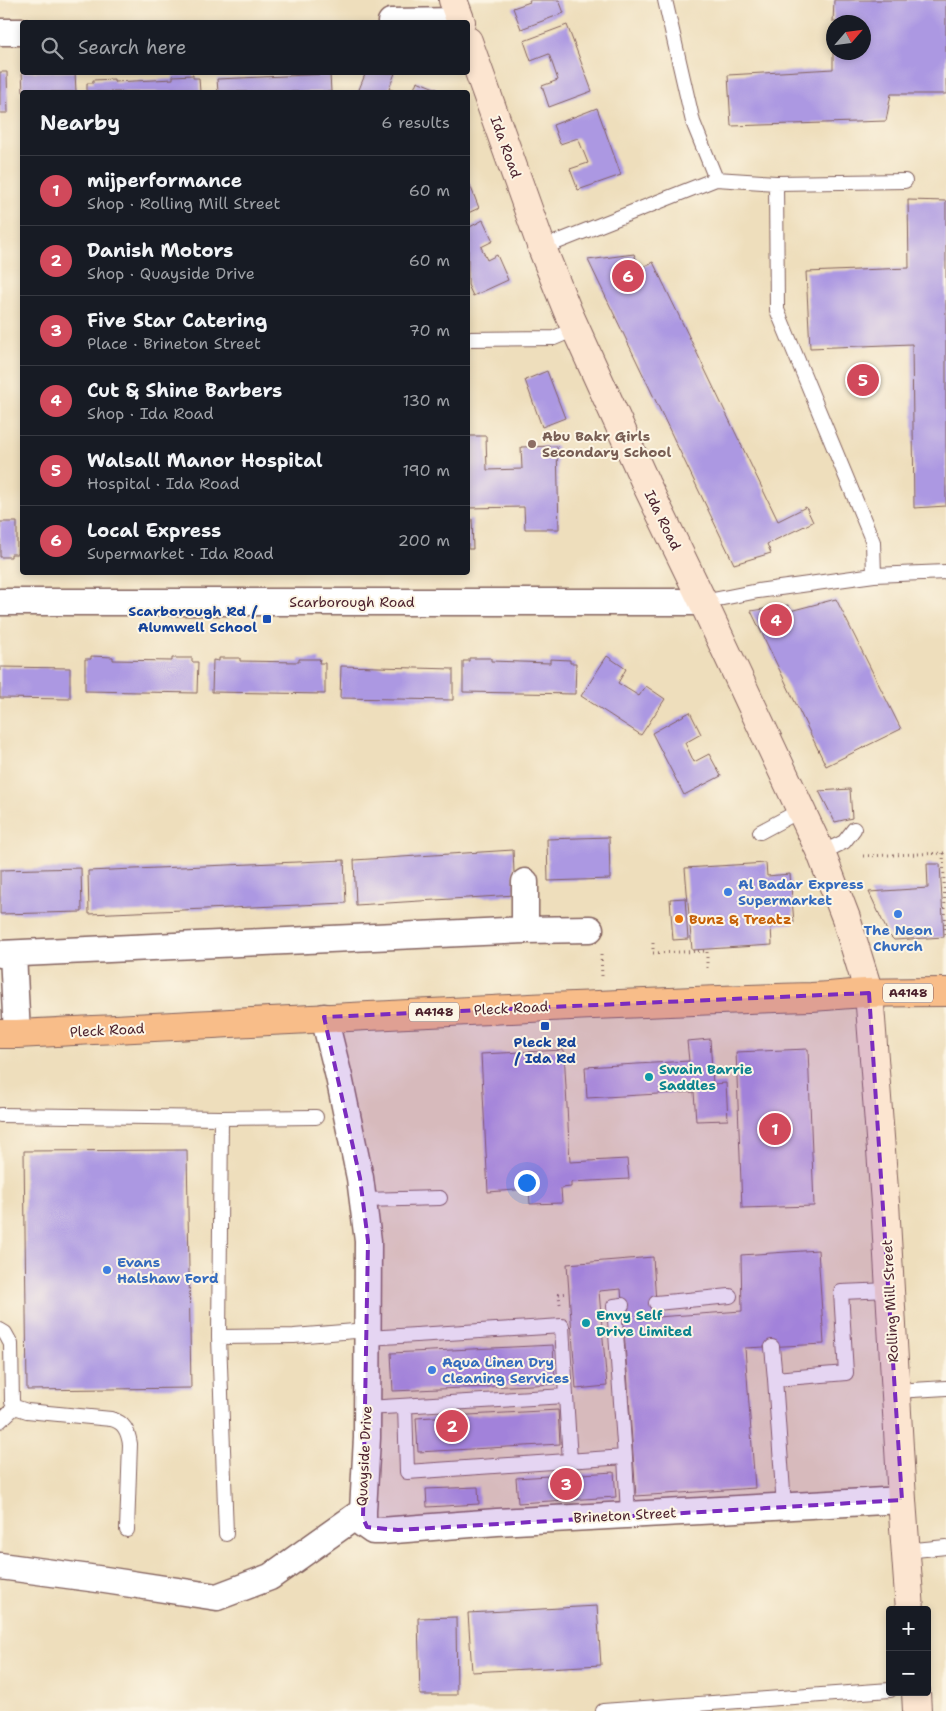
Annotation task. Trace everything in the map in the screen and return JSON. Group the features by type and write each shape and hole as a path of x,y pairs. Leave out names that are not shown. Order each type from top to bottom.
{"highway":[{"name":"Pleck Road","path":"8,1034 603,1004 869,993 946,992"}],"street":[{"path":"0,32 20,32"},
{"name":"Ida Road","path":"470,49 542,248 575,329 824,861 846,918 869,993"},
{"name":"Scarborough Road","path":"0,602 704,602"},
{"path":"525,882 525,930"},
{"name":"Pleck Road","path":"8,1034 7,954 525,930 590,929"},
{"name":"Rolling Mill Street","path":"869,993 885,1203 910,1606"},
{"name":"Quayside Drive","path":"0,1566 217,1597 270,1577 363,1511 366,1475 368,1241 364,1200 339,1077 324,1017"},
{"name":"Brineton Street","path":"363,1511 363,1524 373,1531 381,1531 497,1522 902,1500"},
{"path":"916,1696 917,1711"}],"lane":[{"path":"665,0 693,122 716,179"},
{"path":"542,248 716,179 776,183 905,181"},
{"path":"776,183 777,310 873,542 874,575"},
{"path":"470,339 554,338 575,329"},
{"path":"704,602 758,591 874,575 946,572"},
{"path":"760,832 801,810"},
{"path":"824,861 844,842 854,829"},
{"path":"0,1114 221,1118 316,1117"},
{"path":"221,1118 219,1337 226,1534"},
{"path":"364,1200 440,1198"},
{"path":"775,1378 846,1373 841,1292 890,1290"},
{"path":"656,1302 730,1296"},
{"path":"622,1305 614,1306 628,1460 628,1515"},
{"path":"219,1337 368,1334 566,1326 566,1396 570,1460"},
{"path":"0,1330 5,1333 11,1344 12,1402 15,1406 28,1411 111,1419 118,1421 124,1426 130,1444 127,1530"},
{"path":"772,1347 784,1506"},
{"path":"896,1391 946,1388"},
{"path":"367,1408 566,1396"},
{"path":"0,1421 15,1406"},
{"path":"405,1406 412,1435 407,1472 570,1460 628,1460"},
{"path":"905,1551 946,1547"},
{"path":"604,1711 886,1690"}],"path":[{"path":"824,861 851,856 944,853 946,934"},
{"path":"590,929 600,929 603,1004"},
{"path":"653,943 653,953 707,951 708,1000"}],"highlighted area":[{"path":"869,993 902,1500 398,1530 367,1527 363,1518 368,1241 360,1178 324,1017"}],"building":[{"path":"529,0 559,0 564,13 521,29 513,8 530,2"},
{"path":"834,0 946,0 946,94 891,94 886,121 731,126 728,75 833,69 833,60 871,60 871,15 833,15"},
{"path":"567,25 592,91 549,107 542,86 558,80 549,54 531,61 524,41"},
{"path":"0,72 7,72 8,113 0,113"},
{"path":"22,75 75,75 76,90 23,90"},
{"path":"193,75 193,78 199,78 200,90 87,90 87,83 93,83 93,80 114,79 114,82 173,79 173,76"},
{"path":"330,75 331,90 218,90 217,79"},
{"path":"365,75 394,75 389,89 392,90 359,90"},
{"path":"417,81 437,89 437,90 414,90"},
{"path":"597,108 621,175 578,190 570,169 588,163 578,138 560,144 553,125"},
{"path":"470,185 479,208 470,212"},
{"path":"908,200 946,201 946,506 914,508 912,344 810,348 806,272 909,268"},
{"path":"483,220 493,241 481,247 487,260 497,255 508,280 473,296 470,289 470,227"},
{"path":"634,254 640,268 653,262 778,521 806,507 813,522 767,544 771,553 734,564 588,260"},
{"path":"547,371 565,418 542,427 525,380"},
{"path":"470,436 486,436 487,470 522,469 521,447 557,446 559,529 525,529 524,507 470,508"},
{"path":"470,519 472,519 473,549 470,549"},
{"path":"0,522 17,522 17,554 11,554 11,557 0,557"},
{"path":"836,599 901,729 826,766 751,611 788,605 790,611"},
{"path":"91,656 113,657 113,660 172,661 172,658 192,658 192,662 198,662 197,693 85,691 85,659 91,659"},
{"path":"607,656 626,669 618,683 639,696 646,686 665,699 641,735 581,696"},
{"path":"219,658 240,658 240,661 299,662 299,659 320,659 319,663 325,663 325,694 212,692 213,660 219,661"},
{"path":"469,658 491,658 491,661 550,663 550,659 570,660 570,663 576,663 575,694 463,692 463,661 469,661"},
{"path":"341,666 453,669 453,700 340,698"},
{"path":"0,667 70,668 70,699 0,698"},
{"path":"690,712 701,734 685,743 694,762 709,754 721,776 684,795 652,733"},
{"path":"850,789 852,818 835,822 819,791"},
{"path":"609,837 610,879 548,881 547,839"},
{"path":"513,850 515,895 356,905 354,860"},
{"path":"344,860 346,903 89,914 88,871"},
{"name":"Al Badar Express Supermarket","path":"766,863 767,876 790,874 794,923 771,926 772,945 692,950 685,868"},
{"path":"927,864 940,864 944,937 894,940 889,935 869,892 928,888"},
{"path":"81,868 82,912 0,914 0,870"},
{"name":"Bunz & Treatz","path":"685,898 688,939 673,940 670,899"},
{"name":"Swain Barrie Saddles","path":"710,1039 713,1084 726,1083 728,1120 696,1121 694,1092 587,1098 585,1067 689,1061 687,1041"},
{"path":"808,1049 814,1206 742,1208 736,1052"},
{"path":"564,1050 570,1162 627,1159 629,1179 571,1182 571,1187 561,1188 562,1203 530,1204 529,1189 488,1192 481,1054"},
{"name":"Evans Halshaw Ford","path":"187,1150 191,1388 27,1390 24,1151"},
{"path":"818,1250 824,1344 745,1348 755,1488 636,1496 621,1289 599,1291 607,1386 576,1389 567,1264 653,1257 657,1317 742,1311 741,1255"},
{"path":"553,1345 555,1384 393,1391 391,1353"},
{"path":"558,1410 560,1444 418,1452 416,1418"},
{"path":"614,1472 616,1497 518,1503 516,1478"},
{"path":"478,1487 479,1504 427,1507 426,1489"},
{"path":"597,1606 601,1665 472,1672 468,1613"},
{"path":"456,1617 457,1695 420,1695 418,1618"}],"place":[{"name":"Local Express","path":"628,276"},
{"name":"Walsall Manor Hospital","path":"863,380"},
{"name":"Abu Bakr Girls Secondary School","path":"532,444"},
{"name":"Scarborough Rd / Alumwell School","path":"267,619"},
{"name":"Cut & Shine Barbers","path":"776,620"},
{"name":"Al Badar Express Supermarket","path":"728,892"},
{"name":"The Neon Church","path":"898,914"},
{"name":"Bunz & Treatz","path":"679,919"},
{"name":"Pleck Rd / Ida Rd","path":"545,1026"},
{"name":"Swain Barrie Saddles","path":"649,1077"},
{"name":"mijperformance","path":"775,1129"},
{"name":"Evans Halshaw Ford","path":"107,1270"},
{"name":"Envy Self Drive Limited","path":"586,1323"},
{"name":"Aqua Linen Dry Cleaning Services","path":"432,1370"},
{"name":"Danish Motors","path":"452,1426"},
{"name":"Five Star Catering","path":"566,1484"}]}
